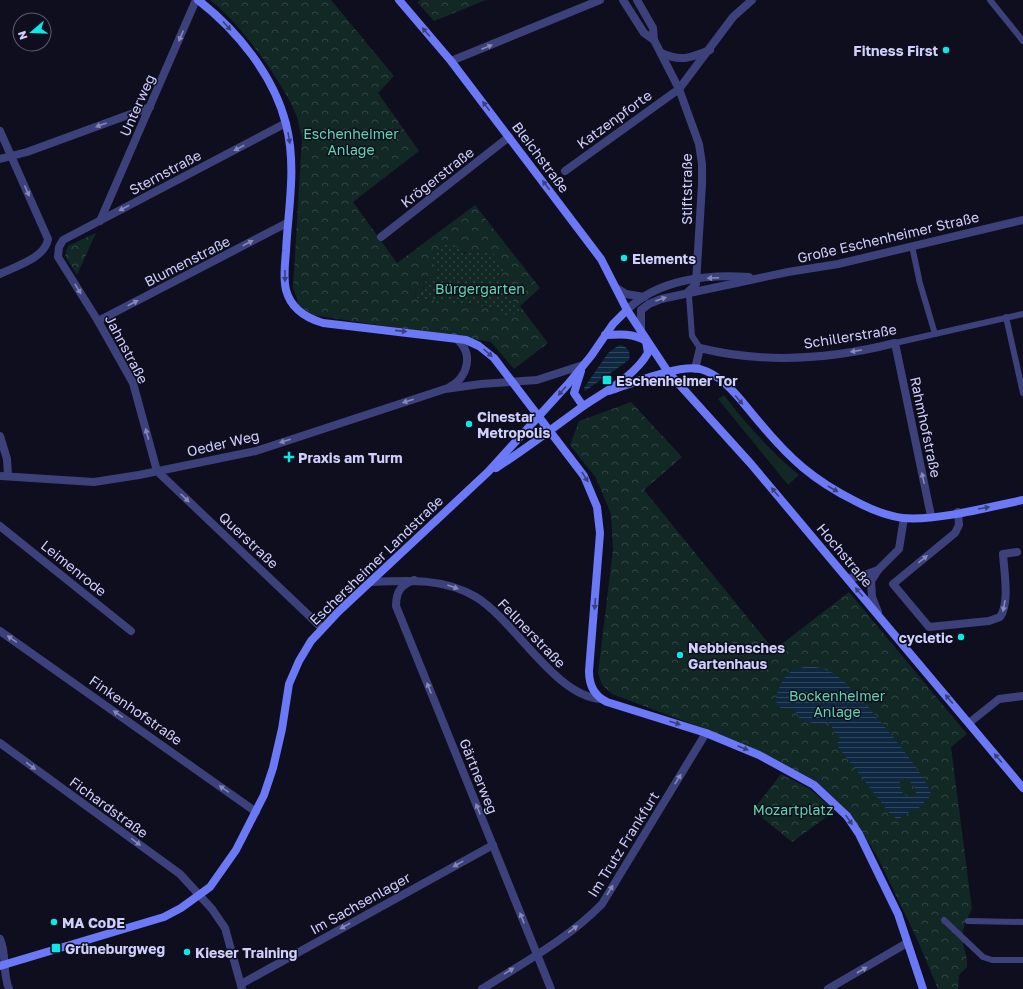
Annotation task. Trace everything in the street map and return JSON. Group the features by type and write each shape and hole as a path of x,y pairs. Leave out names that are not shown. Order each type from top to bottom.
{"main road":[{"path":"197,0 222,20 251,56 277,100 286,123 292,157 292,172 287,223 285,275 286,291 293,305 308,318 323,323 454,337 473,343 484,349 494,358 551,430 584,476 592,490 598,512 600,540 589,671 590,683 596,694 601,699 706,733 759,755 814,785 842,811 859,834 898,914 923,989"},
{"name":"Bleichstraße","path":"399,0 451,61 601,259 627,310 646,341"},
{"name":"Große Eschenheimer Straße","path":"605,335 620,315 627,310"},
{"path":"540,416 583,365 605,335 629,334 638,336 646,341 648,353 645,359 610,391"},
{"name":"Hochstraße","path":"646,341 668,372 752,464 1022,784"},
{"path":"583,365 574,393 583,406"},
{"path":"551,430 583,406 610,391 682,368 695,369 716,377 729,388 782,450 810,475 831,489 866,507 904,518 958,512 1023,500"},
{"name":"Eschersheimer Landstraße","path":"2,965 164,917 200,896 210,887 227,865 256,812 273,768 290,684 299,661 322,628 488,472 540,416"},
{"name":"Eschersheimer Landstraße","path":"488,472 528,448 551,430"}],"street":[{"name":"Unterweg","path":"100,221 197,0"},
{"path":"451,61 600,0"},
{"path":"623,0 644,33 654,40"},
{"path":"637,0 653,28 654,40"},
{"path":"679,89 711,49 733,17 752,0"},
{"path":"990,0 1023,42"},
{"name":"Stiftstraße","path":"654,40 679,89 693,123 702,164 696,284 689,294"},
{"path":"661,53 672,58 683,59 693,57 711,49"},
{"name":"Katzenpforte","path":"565,171 679,89"},
{"path":"0,159 27,152 150,107"},
{"name":"Sternstraße","path":"59,247 63,240 286,123"},
{"path":"0,131 48,238 47,245 40,253 0,274"},
{"name":"Krögerstraße","path":"381,236 509,137"},
{"name":"Große Eschenheimer Straße","path":"641,332 640,315 644,307 661,298 689,294 758,278 838,264 1023,220"},
{"name":"Blumenstraße","path":"98,321 287,223"},
{"path":"912,246 919,280 935,334"},
{"name":"Jahnstraße","path":"59,247 58,257 98,321 133,384 158,471"},
{"name":"Große Eschenheimer Straße","path":"627,310 645,297 664,287 696,278 737,276 758,278"},
{"path":"616,288 626,294 645,297"},
{"path":"689,294 692,336 700,348 695,369"},
{"name":"Schillerstraße","path":"700,348 738,355 782,358 818,356 895,343 1023,314"},
{"path":"1006,318 1023,393"},
{"name":"Oeder Weg","path":"445,389 459,380 467,364 464,346 454,337"},
{"name":"Rahmhofstraße","path":"895,343 931,516"},
{"path":"513,382 537,380 583,365"},
{"name":"Oeder Weg","path":"4,476 56,481 94,482 158,471 256,451 445,389 481,384 513,382"},
{"path":"0,436 7,459 4,476"},
{"name":"Querstraße","path":"158,471 322,628"},
{"path":"958,512 959,525 955,534 893,584 929,627 989,621 1000,617 1005,607 1003,554 1020,551"},
{"path":"880,616 874,604 871,591 872,581 878,570 899,549 904,518"},
{"name":"Leimenrode","path":"0,526 131,631"},
{"path":"847,578 859,577 878,570"},
{"name":"Fellnerstraße","path":"372,582 414,580 446,584 475,597 491,608 561,680 579,692 594,699 601,699"},
{"name":"Gärtnerweg","path":"414,580 403,585 398,591 396,606 552,989"},
{"name":"Finkenhofstraße","path":"0,631 256,812"},
{"path":"969,723 998,699 1023,696"},
{"name":"Im Trutz Frankfurt","path":"482,989 537,954 586,920 602,904 706,733"},
{"name":"Fichardstraße","path":"0,743 180,874 200,896"},
{"name":"Im Sachsenlager","path":"242,986 493,845"},
{"path":"200,896 225,928 242,986"},
{"path":"944,920 983,957 992,960 1023,960"},
{"path":"968,921 1023,922"},
{"path":"0,939 3,946 2,965 10,989"},
{"path":"828,989 907,944"}],"green space":[{"name":"Eschenheimer Anlage","path":"210,0 331,0 394,76 378,93 419,151 353,202 397,263 475,205 540,288 520,306 548,343 514,369 491,342 312,315 299,305 293,288 302,138 298,120 283,88 272,71 260,54 221,9","holes":["456,246 461,253 467,252 495,277 516,305 499,308 415,298 416,293 423,293 424,283 439,272"]},
{"path":"421,0 486,0 434,21 417,2"},
{"path":"96,233 77,275 65,256 68,246"},
{"name":"Bürgergarten","path":"446,244 456,246 464,254 467,252 493,253 505,270 496,278 516,305 517,304 521,309 507,319 499,308 415,298 416,293 423,293 424,283 439,272 429,258"},
{"path":"724,395 759,437 778,457 799,475 788,485 718,399"},
{"name":"Bockenheimer Anlage","path":"631,402 682,457 644,490 774,650 849,592 967,734 951,747 972,909 963,933 967,967 959,975 958,989 938,989 917,939 877,856 850,813 817,782 708,730 612,694 602,685 598,673 613,550 611,514 596,478 570,445 579,421"},
{"name":"Mozartplatz","path":"781,774 810,789 835,811 792,842 753,810"}],"water":[{"path":"619,345 627,348 630,354 629,360 585,391 584,388 608,353"},
{"path":"807,666 829,671 850,687 906,753 927,785 931,795 917,810 914,809 897,820 893,815 891,815 836,744 841,740 828,722 822,726 800,719 794,709 781,708 777,705 776,702 779,688 786,675","holes":["904,778 911,782 916,792 916,795 913,797 907,796 901,790 900,781"]}],"place":[{"name":"Fitness First","path":"946,50"},
{"name":"Elements","path":"624,258"},
{"name":"Eschenheimer Tor","path":"607,380"},
{"name":"Cinestar Metropolis","path":"469,424"},
{"name":"Praxis am Turm","path":"289,457"},
{"name":"cycletic","path":"961,637"},
{"name":"Nebbiensches Gartenhaus","path":"680,655"},
{"name":"MA CoDE","path":"54,922"},
{"name":"Grüneburgweg","path":"56,948"},
{"name":"Kieser Training","path":"187,952"}]}
